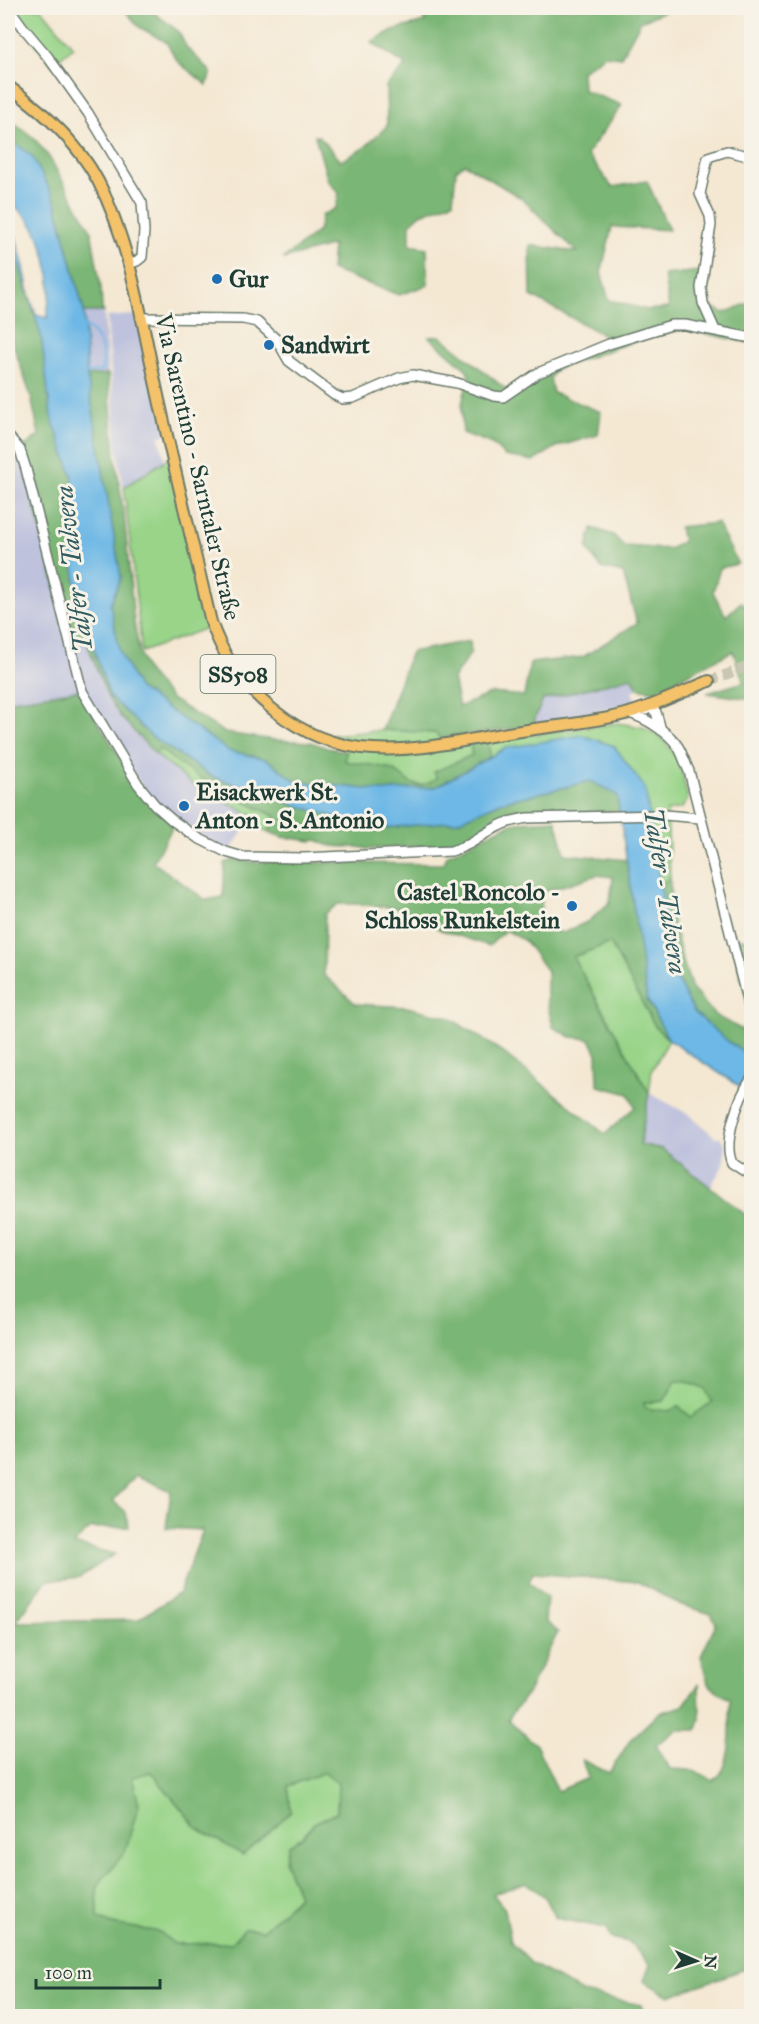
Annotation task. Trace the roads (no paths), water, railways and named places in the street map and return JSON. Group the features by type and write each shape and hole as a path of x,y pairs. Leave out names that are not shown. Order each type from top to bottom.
{"main road":[{"name":"Via Sarentino - Sarntaler Straße","path":"8,86 44,112 70,140 97,179 114,217 128,264 215,635 242,680 265,703 285,719 314,736 372,749 417,748 652,709"},
{"name":"SS508","path":"652,709 665,699 709,681"}],"street":[{"path":"9,8 88,113 142,202 144,231 142,257 128,264"},
{"path":"715,330 703,303 701,288 711,225 710,216 700,194 706,160 711,154 727,151 752,157"},
{"path":"141,318 254,321 277,340 289,361 334,395 343,399 358,397 399,378 413,375 457,382 494,396 503,397 538,373 623,339 676,324 752,338"},
{"path":"8,436 21,455 26,469 82,691 138,784 163,813 198,838 226,852 243,857 304,858 451,851 466,846 499,825 513,820 544,817 664,815 700,818"},
{"path":"646,721 645,713 652,709 661,730"},
{"path":"630,713 661,730 677,745 689,771 752,1019"},
{"path":"752,1078 743,1091 728,1148 732,1163 752,1176"}],"water":[{"path":"8,138 32,156 55,200 84,312 87,376 121,578 110,604 120,652 138,688 229,751 266,759 296,781 383,791 436,787 506,748 582,735 614,746 645,788 675,976 694,1012 730,1043 751,1056 751,1094 669,1040 647,999 617,795 591,781 501,802 458,821 375,829 211,776 152,737 110,697 78,601 69,526 73,477 51,416 41,335 8,228 8,209 36,315 47,318 50,283 47,261 35,229 29,220 16,206 8,203 8,181 16,189 21,180 18,170 8,156"}],"waterway":[{"path":"8,167 32,198"},
{"path":"83,325 94,333 103,357 102,371 87,373"}],"tunnel":[{"path":"709,681 752,665"}],"place":[{"name":"Gur","path":"217,279"},
{"name":"Sandwirt","path":"269,345"},
{"name":"Eisackwerk St. Anton - S. Antonio","path":"184,806"},
{"name":"Castel Roncolo - Schloss Runkelstein","path":"572,906"}],"water label":[{"name":"Talfer - Talvera","path":"73,569"},
{"name":"Talfer - Talvera","path":"666,891"}]}
